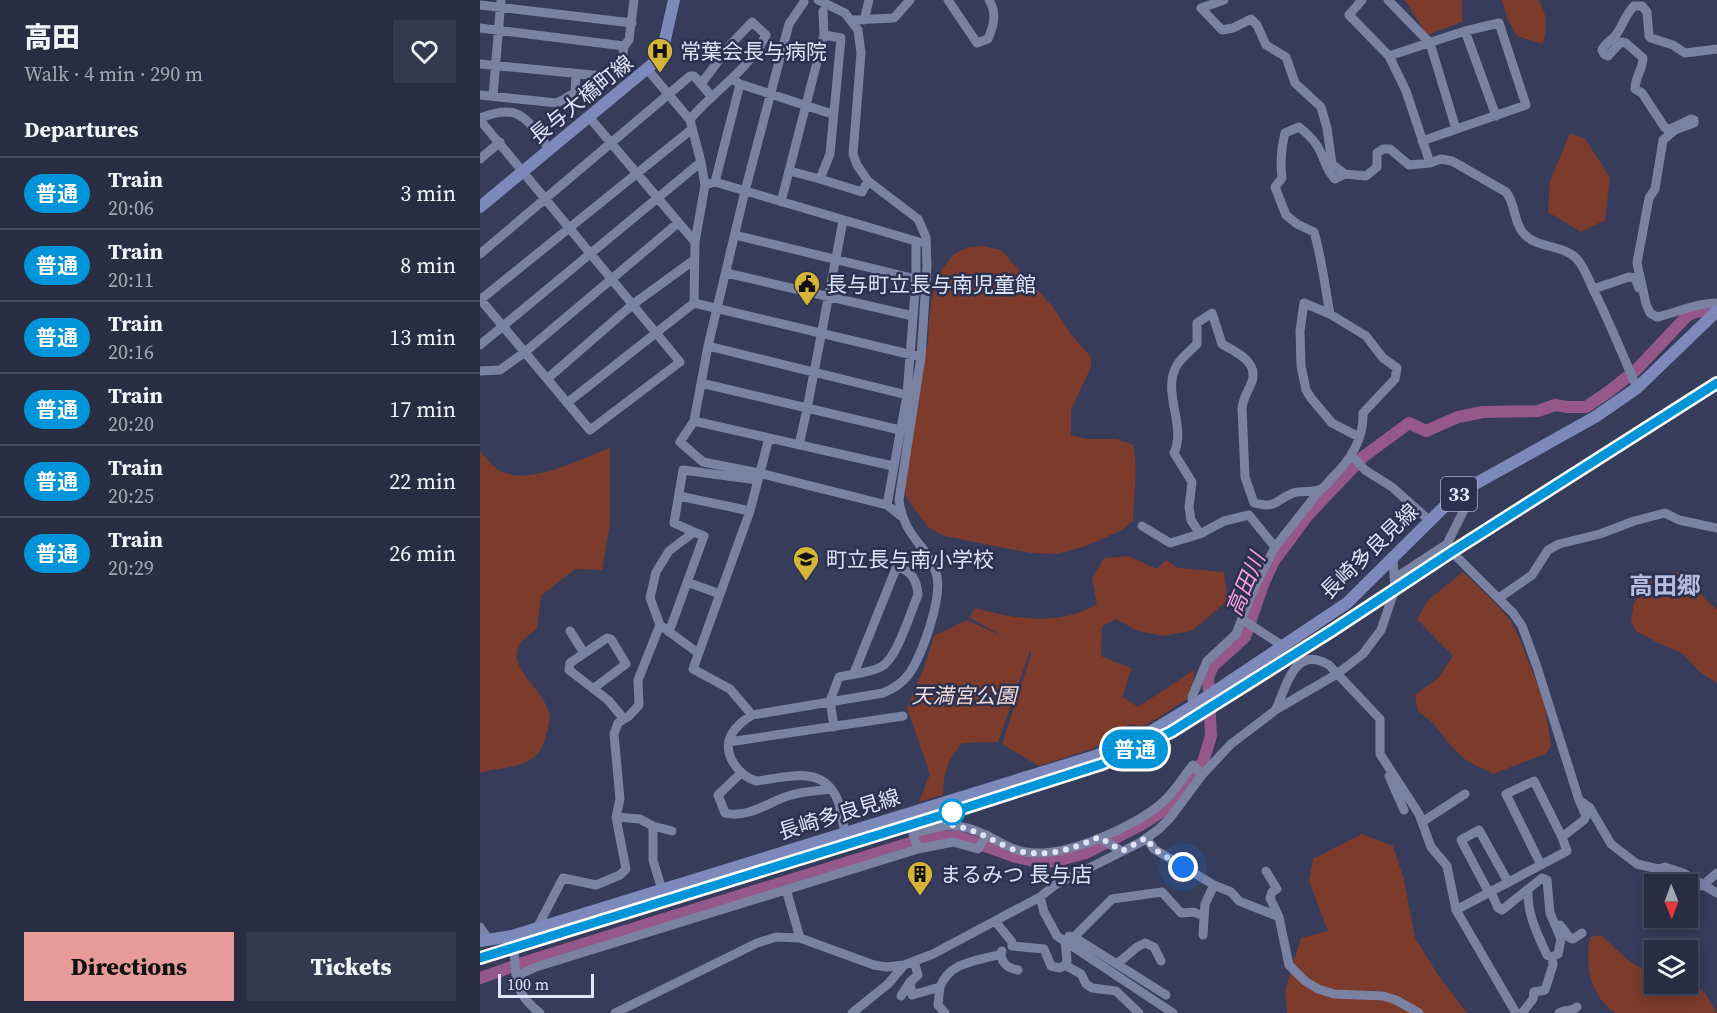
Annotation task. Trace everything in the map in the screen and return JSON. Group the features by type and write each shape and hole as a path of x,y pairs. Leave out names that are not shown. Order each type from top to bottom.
{"main road":[{"name":"長与大橋町線","path":"480,207 661,57 674,0"},
{"name":"長崎多良見線","path":"485,941 512,936 1095,756 1147,734 1347,603 1429,520 1466,489 1595,417 1636,385 1715,313"}],"street":[{"path":"480,64 613,77 621,72 624,46 629,40 634,0"},
{"path":"818,0 845,13 858,30 861,42 853,154 857,165 868,181 918,219 924,230 927,246 921,357 899,500 901,516 937,574 938,598 910,673 891,689 883,693 752,715 739,724 730,736 729,742 730,757 741,773 756,780 806,774 819,779 831,789 838,801 845,833"},
{"path":"864,21 869,0"},
{"path":"852,20 894,18 910,0"},
{"path":"948,0 977,43 988,39 992,29 994,9 989,0"},
{"path":"1224,0 1201,8 1222,30 1233,28 1251,19 1257,25 1266,45 1286,57 1295,83 1321,107 1328,128 1332,164 1345,174"},
{"path":"1362,0 1348,15 1389,56 1406,91 1430,163"},
{"path":"1388,0 1430,43 1455,129"},
{"path":"804,2 789,24 745,191 708,346 694,421 680,442 703,462 758,477 887,505 901,516"},
{"path":"480,5 501,4 632,22"},
{"path":"493,96 501,4"},
{"path":"781,202 824,35 827,5"},
{"path":"1646,304 1637,263 1649,198 1655,189 1663,140 1675,130 1694,123 1694,120 1691,119 1670,129 1665,128 1642,93 1635,89 1635,80 1643,64 1643,58 1626,43 1620,42 1608,56 1602,50 1604,45 1614,38 1627,13 1634,6 1642,6 1647,12 1649,36 1652,38 1673,45 1685,53 1717,49"},
{"path":"549,149 526,119 518,114 509,111 496,112 480,119 546,198 569,228 588,253 680,362 590,430 480,299 569,228 636,174 691,125 694,113 712,97 736,81 760,48 765,35 752,22 731,44 701,84"},
{"path":"1389,56 1499,23 1527,102 1526,105 1422,141"},
{"path":"480,28 624,46"},
{"path":"1465,32 1496,116"},
{"path":"820,179 830,153 841,38 824,35"},
{"path":"648,70 691,125 701,162 710,184"},
{"path":"480,95 558,103 574,93 576,74"},
{"path":"480,254 690,76 694,76 712,97"},
{"path":"736,81 771,96 832,114"},
{"path":"694,303 695,242 736,81"},
{"path":"589,117 695,242"},
{"path":"1330,314 1323,277 1323,262 1314,232 1297,224 1286,215 1275,187 1282,178 1281,147 1285,133 1299,127 1309,135 1320,151 1328,171 1335,179 1345,174 1366,176 1377,167 1377,153 1383,149 1390,149 1409,165 1430,163 1441,159 1452,161 1506,192 1511,198 1520,229 1525,235 1538,243 1567,252 1576,259 1593,289 1636,385"},
{"path":"480,159 500,142"},
{"path":"480,345 588,253 701,162"},
{"path":"790,171 862,192 868,181"},
{"path":"710,184 745,191 927,246"},
{"path":"798,445 843,220"},
{"path":"480,371 500,370 525,352 678,223"},
{"path":"735,235 916,279"},
{"path":"887,505 907,395 916,279 916,241"},
{"path":"547,379 633,305 694,260"},
{"path":"726,273 913,316"},
{"path":"1593,289 1629,277 1635,278 1650,313 1657,317 1681,311 1693,305 1717,303"},
{"path":"694,303 921,357"},
{"path":"567,403 694,303"},
{"path":"1196,704 1192,697 1207,661 1236,634 1244,620 1251,595 1275,546 1320,490 1353,457 1363,424 1363,413 1395,379 1397,368 1383,358 1366,336 1330,314 1304,303 1300,366 1304,381 1311,398 1332,423 1359,437"},
{"path":"1200,534 1191,520 1192,482 1174,453 1178,444 1171,389 1176,366 1197,344 1197,323 1212,313 1222,344 1241,355 1252,367 1253,378 1243,397 1242,408 1245,477 1254,503 1275,505 1293,493 1320,490"},
{"path":"708,346 907,395"},
{"path":"701,383 900,430"},
{"path":"694,421 893,466"},
{"path":"752,715 730,689 693,669 750,511 768,438"},
{"path":"1353,457 1365,470 1392,487 1429,520"},
{"path":"669,632 704,536 674,523 683,470 758,477"},
{"path":"1395,578 1447,543 1466,506 1466,489"},
{"path":"679,496 750,511"},
{"path":"1499,598 1532,575 1548,550 1559,544 1600,534 1634,521 1665,513 1679,520 1717,528"},
{"path":"1142,526 1170,543 1200,534 1224,521 1250,515 1275,546"},
{"path":"694,532 669,551 656,572 650,598 660,625 698,653"},
{"path":"1447,543 1457,557 1499,598 1522,626 1586,816 1562,837"},
{"path":"615,1013 757,943 776,937 800,938 874,965 887,967 904,965 933,954 996,921 1040,897 1055,885 1146,838 1170,818 1202,773 1231,744 1275,710 1337,674 1363,654 1381,630 1395,590 1393,559"},
{"path":"834,727 830,702 839,677 880,668 890,661 918,595 917,584 907,570 897,566 854,673"},
{"path":"687,582 720,594"},
{"path":"1244,620 1283,646"},
{"path":"537,928 563,878 596,885 620,875 626,869 616,818 620,799 614,734 618,723 629,716 639,705 638,680 660,625"},
{"path":"570,631 584,653"},
{"path":"594,688 626,664 611,639 607,638 570,663 569,670 608,700 624,719"},
{"path":"1275,710 1296,665 1309,658 1319,658 1329,665 1380,719 1380,754 1419,814 1431,847 1447,866 1456,910 1516,1013"},
{"path":"729,742 903,716"},
{"path":"918,849 913,834 945,824 960,826 987,835 1006,847 1024,852 1043,854 1071,848 1133,822 1157,806 1165,800 1193,765 1202,773"},
{"path":"1391,770 1388,772 1404,810"},
{"path":"741,773 718,795 725,813 734,815 764,807 790,795 831,789"},
{"path":"1456,910 1568,851 1534,781 1506,794 1541,865"},
{"path":"1422,822 1465,794"},
{"path":"1579,800 1590,808 1611,844 1637,864 1658,869 1665,867 1683,873 1717,894"},
{"path":"616,818 640,819 653,826 672,831"},
{"path":"653,826 653,860 662,890"},
{"path":"1508,882 1479,830 1461,840 1498,908 1502,910 1542,878 1547,880 1550,909 1561,939 1558,954 1552,957"},
{"path":"515,979 536,967 918,849 954,843 978,849 987,835"},
{"path":"1099,837 1122,851"},
{"path":"1146,838 1154,849 1214,885 1231,892 1239,902 1279,917"},
{"path":"1266,871 1277,889 1272,892 1270,898 1279,917 1289,965 1305,981 1318,989 1334,994 1383,996 1396,1000 1419,1013"},
{"path":"1702,886 1717,873"},
{"path":"1203,935 1205,904 1214,885"},
{"path":"786,889 800,938"},
{"path":"1527,890 1528,911 1547,955 1552,957"},
{"path":"945,1013 938,1005 940,987 952,969 1000,954 1012,946 1044,949 1051,966 1060,968 1067,960 1067,939 1112,899 1162,892 1181,913 1194,912 1203,916"},
{"path":"1040,897 1044,912 1057,936 1118,964 1166,995"},
{"path":"1550,909 1570,938 1573,939 1582,933"},
{"path":"996,921 1012,942 1012,946"},
{"path":"480,927 485,941"},
{"path":"512,936 515,979 529,1004 540,1013"},
{"path":"1067,939 1173,1013"},
{"path":"1118,964 1145,943 1154,947 1161,961"},
{"path":"1000,954 1005,964 1018,970"},
{"path":"1522,1013 1533,999 1534,992 1545,990 1553,965 1552,957"},
{"path":"901,996 910,982 918,975 914,961"},
{"path":"852,1013 888,984 904,965"},
{"path":"1065,965 1082,974 1086,984 1092,988 1116,991 1139,1013"},
{"path":"910,982 912,995 940,987"},
{"path":"1559,1013 1574,1010 1577,1007"}],"green space":[{"path":"1405,0 1462,0 1462,22 1427,35"},
{"path":"1502,0 1538,0 1546,21 1543,44 1517,36 1507,18"},
{"path":"1570,133 1585,139 1610,177 1605,220 1581,232 1548,212 1550,181"},
{"path":"983,246 1001,250 1053,307 1069,332 1091,357 1091,367 1071,410 1071,435 1086,439 1117,439 1133,445 1136,473 1133,521 1122,530 1086,546 1058,554 1031,553 944,536 928,527 906,497 904,470 914,379 928,344 933,292 942,269 954,254 969,247"},
{"path":"610,448 610,523 602,570 575,569 541,596 537,629 523,640 517,650 517,660 522,670 549,712 549,724 543,744 540,751 527,762 480,773 480,451 491,464 505,473 529,475 558,468"},
{"name":"天満宮公園","path":"1128,556 1157,569 1166,560 1178,568 1224,572 1228,600 1192,631 1163,636 1138,631 1116,619 1102,626 1101,656 1133,669 1129,674 1123,697 1138,707 1194,670 1194,678 1187,699 1143,726 1129,724 1092,749 1039,766 1002,744 1031,655 1030,651 998,742 962,743 947,767 943,795 919,802 930,774 907,708 934,636 967,620 1004,637 969,617 975,608 1037,619 1067,616 1082,611 1097,604 1092,578 1104,558"},
{"path":"1463,572 1511,621 1544,701 1551,746 1545,754 1493,774 1467,761 1452,747 1434,724 1418,711 1415,695 1438,678 1453,656 1417,619 1428,600"},
{"path":"1681,572 1717,609 1717,683 1700,672 1682,653 1636,631 1631,620 1634,602 1649,590 1651,574"},
{"path":"1362,834 1393,846 1404,880 1415,938 1440,978 1467,1013 1287,1013 1285,991 1301,938 1328,931 1309,881 1313,859"},
{"path":"1601,935 1619,952 1644,969 1644,994 1698,994 1698,988 1705,993 1717,1013 1615,1013 1600,998 1591,979 1588,959 1590,937"}],"waterway":[{"name":"高田川","path":"480,978 926,838 957,836 1016,857 1039,862 1056,861 1086,853 1141,825 1166,809 1203,762 1211,736 1208,677 1213,666 1245,637 1264,582 1274,561 1308,515 1363,457 1409,423 1426,431 1458,417 1483,412 1538,411 1555,405 1586,407 1636,370 1687,316 1695,312 1717,309"}],"railway":[{"path":"480,958 952,812 1102,763 1133,750 1171,732 1717,383"}],"train":[{"name":"普通","path":"480,958 952,812 1102,764 1133,750 1171,732 1717,383"}],"place":[{"name":"常葉会長与病院","path":"660,74"},
{"name":"長与町立長与南児童館","path":"807,307"},
{"name":"町立長与南小学校","path":"806,582"},
{"name":"まるみつ 長与店","path":"920,897"}],"district":[{"name":"高田郷","path":"1665,585"}],"route":[{"path":"952,812 945,824 960,826 987,835 1006,847 1024,852 1043,854 1061,851 1099,837 1122,851 1146,838 1154,849 1183,867"}]}
